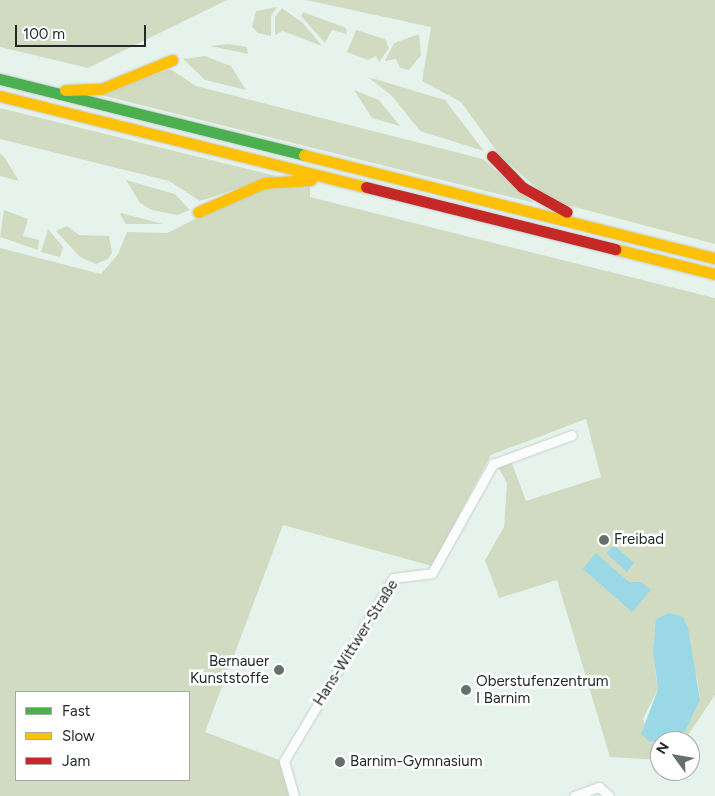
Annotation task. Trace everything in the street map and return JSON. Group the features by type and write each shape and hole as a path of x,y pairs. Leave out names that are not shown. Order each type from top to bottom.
{"highway":[{"path":"47,91 101,90 172,60"},
{"path":"0,79 715,258"},
{"path":"0,96 715,274"},
{"path":"492,156 534,195 598,228"},
{"path":"198,212 264,183 338,181"}],"street":[{"name":"Hans-Wittwer-Straße","path":"294,796 284,761 393,578 432,573 493,464 572,435"},
{"path":"574,796 599,788 610,796"}],"green space":[{"path":"0,0 227,0 88,68 0,47"},
{"path":"306,0 715,0 715,244 552,201 501,157 461,102 422,81 431,27"},
{"path":"277,7 271,16 271,36 258,33 252,27 256,11"},
{"path":"282,8 303,23 322,46 283,31 275,35 275,17"},
{"path":"303,12 346,28 347,34 332,30 325,43 301,16"},
{"path":"356,30 385,39 389,48 379,62 376,56 368,60 347,52"},
{"path":"419,34 421,55 409,70 400,68 396,59 385,61 394,43"},
{"path":"228,44 247,47 248,54 210,46"},
{"path":"205,56 231,66 246,90 205,80 183,59"},
{"path":"170,69 196,86 483,159 534,203 97,94"},
{"path":"368,77 445,100 484,151 420,131 392,96"},
{"path":"354,90 379,100 400,126 372,118"},
{"path":"0,108 276,176 200,201 169,181 0,139"},
{"path":"0,153 5,158 19,181 0,176"},
{"path":"126,180 175,194 190,210 177,215 152,210 140,203"},
{"path":"310,187 310,197 715,298 715,695 691,731 685,731 700,700 697,677 655,669 658,689 643,719 650,742 650,759 610,757 557,580 499,598 485,560 504,527 507,483 498,467 511,461 526,501 601,477 586,419 491,455 432,566 283,525 205,732 279,760 289,796 0,796 0,248 101,274 118,254 127,232 167,233 256,189"},
{"path":"4,210 28,219 23,236 39,240 38,250 0,237"},
{"path":"121,213 163,224 126,224"},
{"path":"67,226 79,235 109,236 112,253 108,259 96,264 80,257 56,231"},
{"path":"48,229 63,247 60,257 41,252"}],"water":[{"path":"614,545 634,563 627,572 606,553"},
{"path":"596,553 629,582 641,582 651,590 632,612 583,569"},
{"path":"669,613 683,617 688,628 700,700 686,730 650,731 650,742 641,734 658,689 653,651 656,619"}],"traffic: fast":[{"path":"0,79 304,155"}],"traffic: slow":[{"path":"65,90 101,89 172,60"},
{"path":"0,96 366,187"},
{"path":"304,155 715,258"},
{"path":"198,212 264,183 311,180"},
{"path":"615,249 715,274"}],"traffic: jam":[{"path":"492,156 522,187 567,212"},
{"path":"366,187 615,249"}],"place":[{"name":"Freibad","path":"604,540"},
{"name":"Bernauer Kunststoffe","path":"279,670"},
{"name":"Oberstufenzentrum I Barnim","path":"466,690"},
{"name":"Barnim-Gymnasium","path":"340,762"}]}
